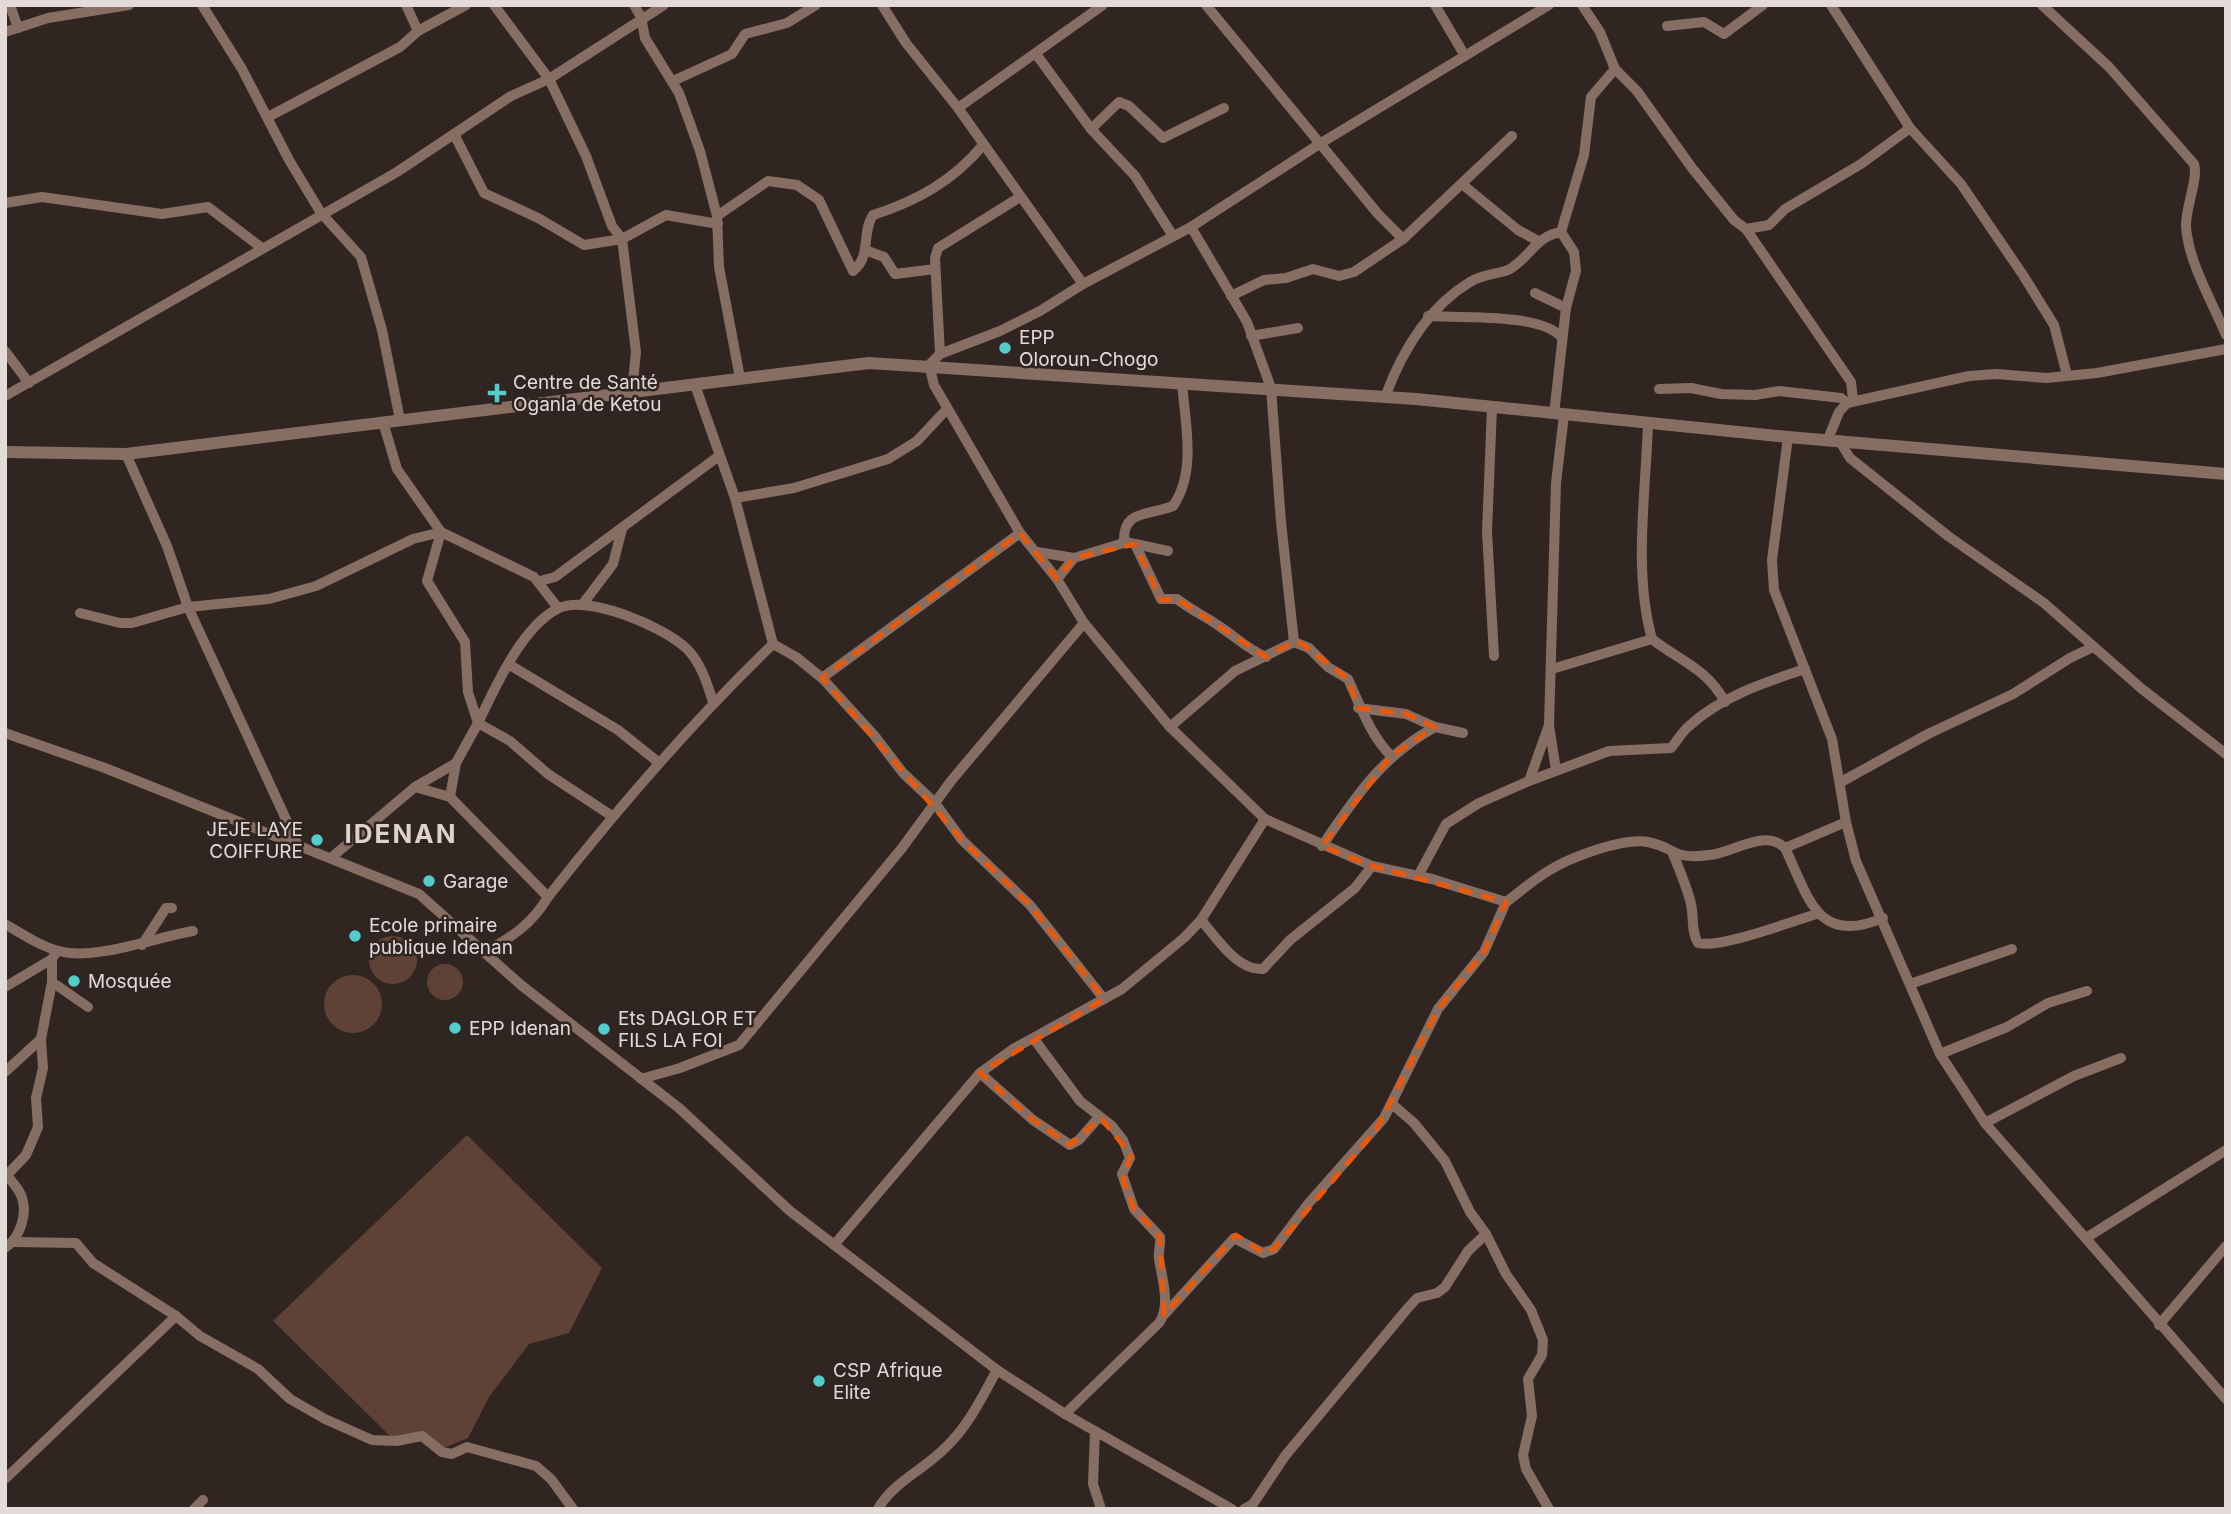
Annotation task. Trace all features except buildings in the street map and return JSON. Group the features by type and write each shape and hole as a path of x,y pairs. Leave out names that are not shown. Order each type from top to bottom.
{"street":[{"path":"10,5 18,28"},
{"path":"46,5 48,18"},
{"path":"5,32 48,18 129,5"},
{"path":"202,5 321,213 353,246 367,270 400,420"},
{"path":"406,5 418,31"},
{"path":"268,117 400,47 418,31 466,5"},
{"path":"494,5 549,79 586,156 612,226 622,239 636,352 632,391"},
{"path":"634,5 641,18 645,38 673,81 700,151 717,220 719,267 740,378"},
{"path":"5,396 321,213 397,172 511,96 549,79 664,5"},
{"path":"673,81 732,54 745,34 788,23 799,9 816,5"},
{"path":"882,5 906,43 958,108 1083,284"},
{"path":"958,108 1103,5"},
{"path":"1206,5 1378,214 1403,239"},
{"path":"1435,5 1465,56"},
{"path":"929,365 940,354 1000,331 1191,227 1321,142 1549,5"},
{"path":"1582,5 1600,32 1615,69 1637,91 1692,168 1734,220 1746,229 1851,382 1850,401 1839,412 1834,440"},
{"path":"1667,26 1704,22 1724,34 1763,5"},
{"path":"1831,5 1910,128 1961,184 2029,285 2054,325 2067,375"},
{"path":"2042,5 2109,67 2194,164 2197,171 2188,199 2186,229 2193,256 2226,335"},
{"path":"1036,54 1091,129 1135,176 1173,236"},
{"path":"1556,770 1549,725 1556,483 1562,338 1566,308 1576,271 1575,261 1561,232 1584,155 1591,97 1615,69"},
{"path":"1091,129 1119,102 1129,106 1163,138 1224,108"},
{"path":"1746,229 1769,225 1785,209 1861,164 1910,128"},
{"path":"454,134 479,188 488,196 538,218 584,245 622,239 666,215 717,220 753,188 768,181 797,185 823,205 850,270 860,264 873,215 929,192 964,167 983,145"},
{"path":"1231,296 1264,280 1286,278 1313,269 1339,276 1354,272 1403,239 1512,136"},
{"path":"1462,184 1518,230 1538,241"},
{"path":"5,203 42,197 162,214 208,207 262,248"},
{"path":"940,354 935,269 938,248 1020,197"},
{"path":"1191,227 1251,336 1271,388 1281,523 1294,642"},
{"path":"1385,397 1399,358 1429,316 1470,281 1490,272 1511,269 1538,241 1561,232"},
{"path":"865,250 884,257 895,274 935,269"},
{"path":"1535,293 1566,308"},
{"path":"1429,316 1537,323 1556,331 1562,338"},
{"path":"1251,336 1298,328"},
{"path":"1659,389 1691,388 1721,394 1755,395 1779,391 1850,401 1969,376 1996,374 2046,378 2097,373 2226,349"},
{"path":"5,351 29,383"},
{"path":"5,452 126,454 869,363 1385,397 1788,437 2226,474"},
{"path":"929,365 934,385 947,410 1020,533 1057,579 1084,622 1170,727 1265,819 1372,866 1418,876 1506,902"},
{"path":"1182,383 1188,446 1182,490 1173,506 1129,519 1123,528 1161,599 1177,599 1191,611 1216,624 1243,646 1266,657"},
{"path":"695,385 735,498 773,644 796,657 822,678 874,735 903,773 935,803 962,840 1030,905 1104,999"},
{"path":"1492,408 1487,531 1494,656"},
{"path":"735,498 794,488 888,459 917,440 947,410"},
{"path":"383,422 397,469 441,533 540,581 558,608"},
{"path":"1648,423 1643,578 1652,639"},
{"path":"1788,437 1772,560 1774,590 1779,610 1832,739 1842,782 1846,822 1856,861 1940,1054 1985,1123 2226,1399"},
{"path":"1834,440 1850,458 1948,536 2044,603 2093,647 2226,754"},
{"path":"126,454 167,546 188,607 297,843"},
{"path":"540,581 555,577 719,456"},
{"path":"582,606 613,564 622,529"},
{"path":"80,612 120,624 188,607 269,599 316,586 413,539 441,533"},
{"path":"441,533 427,581 465,642 468,692 478,723 510,741 548,774 612,816"},
{"path":"822,678 1020,533"},
{"path":"1037,552 1074,558 1130,543 1168,551"},
{"path":"1057,579 1074,558"},
{"path":"450,797 456,763 520,645 558,608 582,606 623,614 680,644 696,662 713,702"},
{"path":"641,1079 680,1069 739,1045 1084,622"},
{"path":"1552,669 1652,639 1684,657 1713,685 1725,702"},
{"path":"1170,727 1218,684 1294,642 1309,648 1328,667 1349,679 1358,708 1378,743 1391,756"},
{"path":"485,952 524,928 658,762 713,702 773,644"},
{"path":"1842,782 1928,734 2013,694 2093,647"},
{"path":"510,664 618,730 658,762"},
{"path":"1418,876 1446,824 1479,803 1556,770 1626,748 1671,748 1688,726 1725,702 1763,683 1805,669"},
{"path":"1358,708 1406,714 1436,727 1463,733"},
{"path":"1529,781 1549,725"},
{"path":"1322,846 1355,797 1391,756 1436,727"},
{"path":"5,733 104,768 297,843 419,894 521,985 718,1142 781,1204 997,1370 1065,1414 1231,1509"},
{"path":"332,857 415,787 456,763"},
{"path":"415,787 450,797 548,897"},
{"path":"834,1245 980,1073 1013,1049 1122,989 1185,937 1200,920 1265,819"},
{"path":"1784,848 1846,822"},
{"path":"1065,1414 1164,1315 1234,1238 1263,1253 1274,1249 1308,1204 1376,1130 1392,1104 1438,1009 1484,952 1506,902 1550,870 1594,851 1634,841 1650,842 1686,858 1714,855 1766,839 1777,840 1784,848 1817,914 1832,926 1861,927 1883,918"},
{"path":"1673,854 1685,883 1694,918 1694,936 1698,943 1705,945 1734,939 1817,914"},
{"path":"1200,920 1241,963 1263,969 1290,940 1354,888 1372,866"},
{"path":"142,944 161,913 166,908 172,908"},
{"path":"5,924 54,955"},
{"path":"5,987 54,955 142,944 193,931"},
{"path":"1910,984 2012,949"},
{"path":"9,1245 19,1236 23,1207 22,1195 7,1175 26,1155 38,1127 36,1098 43,1068 41,1040 52,982 54,955"},
{"path":"52,982 88,1007"},
{"path":"1940,1054 2007,1027 2048,1003 2087,991"},
{"path":"1034,1039 1080,1101 1112,1126 1129,1152 1122,1174 1123,1180 1135,1209 1160,1237 1164,1315"},
{"path":"5,1072 41,1040"},
{"path":"1985,1123 2074,1076 2121,1058"},
{"path":"980,1073 1033,1121 1068,1144 1079,1140 1099,1117"},
{"path":"1392,1104 1414,1123 1446,1161 1470,1212 1486,1234 1506,1274 1531,1310 1543,1340 1542,1355 1528,1379 1532,1416 1522,1455 1549,1509"},
{"path":"2086,1238 2226,1150"},
{"path":"5,1158 11,1169"},
{"path":"1244,1509 1253,1504 1292,1447 1407,1309 1417,1298 1437,1293 1445,1287 1463,1258 1486,1234"},
{"path":"9,1245 76,1243 93,1263 176,1316 200,1336 258,1369 290,1399 332,1422 372,1440 396,1441 422,1436 442,1452 452,1454 467,1447 536,1466 551,1479 573,1509"},
{"path":"2159,1325 2226,1246"},
{"path":"5,1479 176,1316"},
{"path":"878,1509 891,1488 930,1462 958,1434 997,1370"},
{"path":"1095,1431 1093,1484 1101,1509"},
{"path":"194,1509 203,1500"}],"highlighted area":[{"path":"1020,533 1057,579 1074,558 1135,544 1161,600 1177,599 1266,657 1294,642 1302,644 1348,679 1358,708 1406,714 1435,727 1391,756 1322,846 1372,866 1506,902 1484,952 1438,1009 1376,1130 1274,1249 1263,1253 1236,1235 1164,1315 1160,1237 1134,1209 1123,1180 1131,1155 1101,1118 1070,1145 1033,1120 980,1073 1104,999 1030,905 962,840 822,678"}],"shaded area":[{"path":"393,936 410,943 417,960 410,977 393,984 376,977 369,960 376,943"},
{"path":"445,964 457,970 463,982 457,994 445,1000 433,994 427,982 433,970"},
{"path":"353,975 364,977 377,988 382,1004 380,1015 369,1028 353,1033 342,1031 329,1020 324,1004 326,993 337,980"},
{"path":"467,1135 602,1268 569,1333 529,1344 489,1397 468,1438 441,1449 424,1434 393,1439 273,1321"}],"place":[{"name":"EPP Oloroun-Chogo","path":"1005,348"},
{"name":"Centre de Santé Oganla de Ketou","path":"497,393"},
{"name":"JEJE LAYE COIFFURE","path":"317,840"},
{"name":"Garage","path":"429,881"},
{"name":"Ecole primaire publique Idenan","path":"355,936"},
{"name":"Mosquée","path":"74,981"},
{"name":"EPP Idenan","path":"455,1028"},
{"name":"Ets DAGLOR ET FILS LA FOI","path":"604,1029"},
{"name":"CSP Afrique Elite","path":"819,1381"}],"district":[{"name":"IDENAN","path":"401,833"}]}
